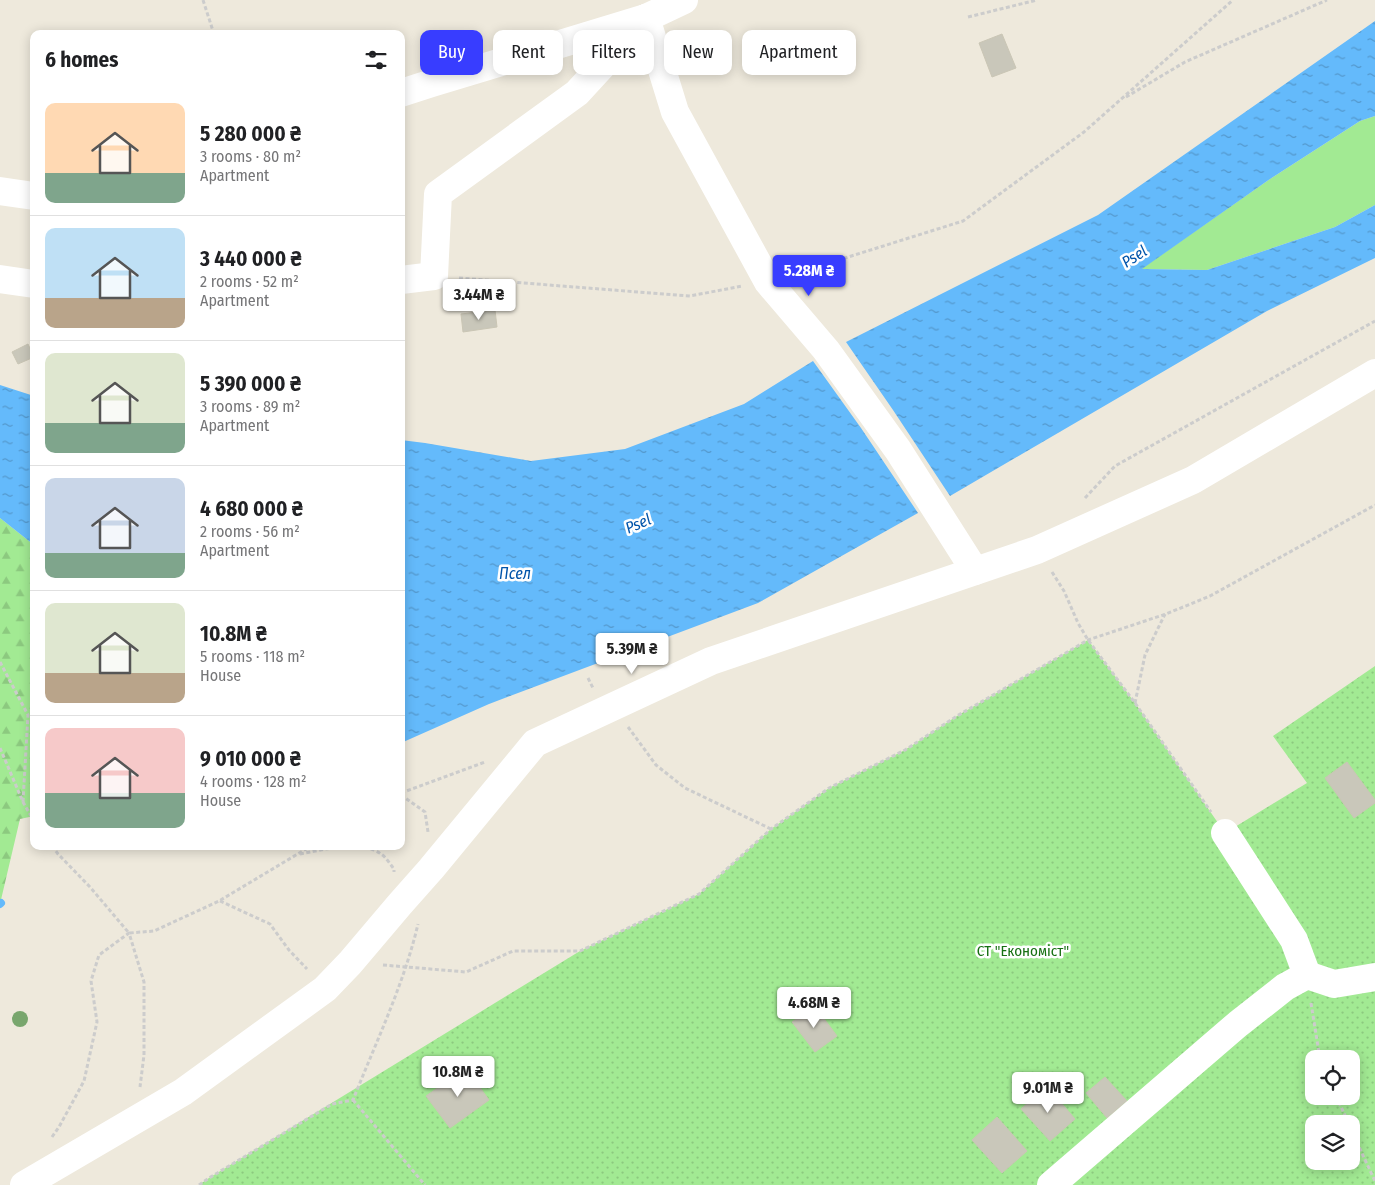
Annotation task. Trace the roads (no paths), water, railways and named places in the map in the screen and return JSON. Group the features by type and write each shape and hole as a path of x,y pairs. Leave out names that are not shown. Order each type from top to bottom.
{"street":[{"path":"405,92 646,18 684,0"},
{"path":"405,280 434,276 438,194 577,93 646,18"},
{"path":"646,18 675,112 768,282 826,350 898,450 975,571"},
{"path":"0,191 30,195"},
{"path":"0,279 30,283"},
{"path":"24,1185 183,1092 325,989 350,963 410,911 432,869 535,743 711,662 1037,550 1193,480 1375,373"},
{"path":"1225,833 1294,940 1307,975"},
{"path":"1051,1185 1238,1024 1285,988 1307,975 1334,984 1375,977"}],"water":[{"name":"Psel","path":"1375,21 1375,116 1360,121 1270,179 1142,269 1207,270 1335,227 1375,205 1375,258 1267,311 950,496 846,342 1098,215"},
{"name":"Псел","path":"813,361 918,513 758,603 489,704 405,741 405,440 531,461 625,449 744,404"},
{"path":"0,385 30,395 30,542 0,518"}],"park label":[{"name":"СТ \"Економіст\"","path":"1023,951"}]}
